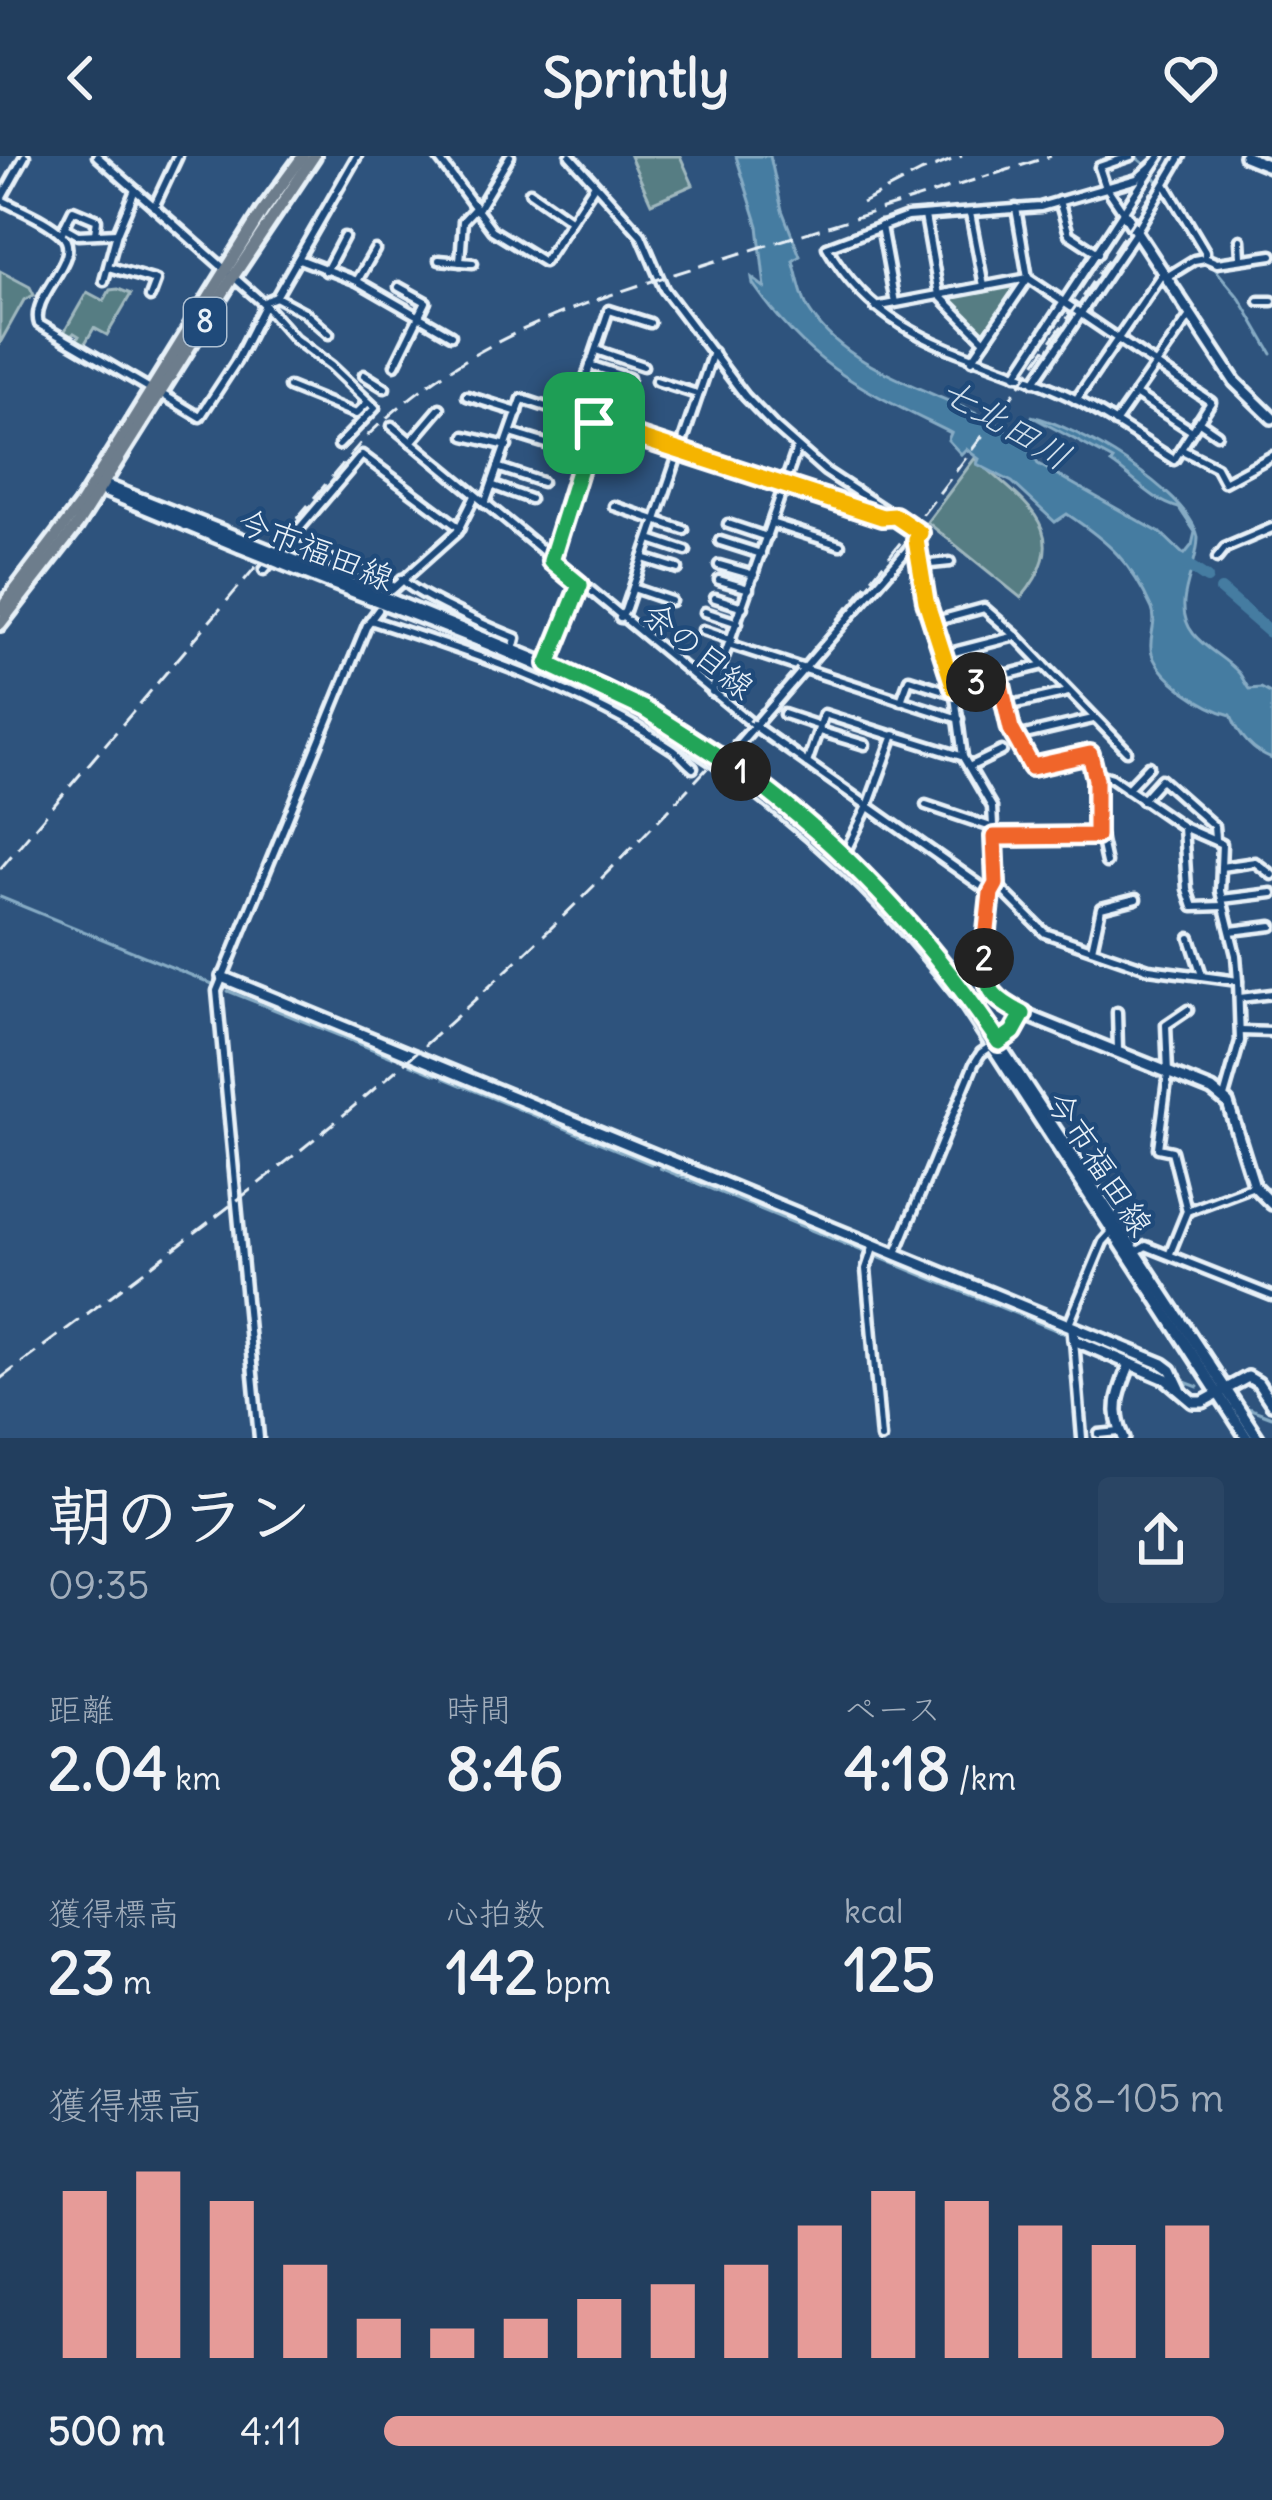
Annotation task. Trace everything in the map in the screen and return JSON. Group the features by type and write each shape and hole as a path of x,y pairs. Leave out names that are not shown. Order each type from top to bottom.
{"main road":[{"name":"8","path":"0,624 64,542 303,156"},
{"name":"8","path":"229,274 314,156"},
{"path":"1245,156 1272,166"},
{"path":"1124,213 1235,382 1272,418"},
{"name":"8","path":"0,610 99,486"},
{"name":"今市福田線","path":"99,486 548,664 644,709 725,760 844,855 931,948 1136,1252 1247,1438"},
{"name":"今市福田線","path":"282,559 599,694 721,766 824,849 926,952 995,1044 1112,1232 1258,1438"},
{"path":"222,977 1071,1332 1132,1359 1198,1403 1243,1378 1253,1379 1272,1405"},
{"path":"995,1044 1013,1032 1023,1014"},
{"name":"今市福田線","path":"1023,1014 1224,1097"},
{"path":"1224,1097 1254,1186 1272,1204"},
{"path":"1122,1435 1116,1400 1132,1359"}],"street":[{"path":"26,156 0,199 78,235 116,233"},
{"path":"97,156 375,408 339,445"},
{"path":"154,207 178,156"},
{"path":"94,233 97,220 73,210 63,230 68,250 36,319 200,417 236,362 264,304 276,297 356,156"},
{"path":"460,262 463,221 510,156"},
{"path":"571,156 641,235 664,289 745,396 797,448 920,533 725,760"},
{"path":"1124,213 1105,185 1100,166 1131,156"},
{"path":"1034,382 1136,232 1181,156"},
{"path":"440,157 497,234 544,262 594,186"},
{"path":"875,307 1028,278 1211,402 1174,460 1076,400 920,336 875,307 845,279 827,247 881,226 925,216 1059,200 1137,179 1158,159"},
{"path":"1016,375 1158,159"},
{"path":"1165,184 1205,258"},
{"path":"104,280 116,233 135,190"},
{"path":"530,192 570,220"},
{"path":"1059,200 1069,234 1098,253"},
{"path":"972,360 1028,278 1016,208"},
{"path":"970,212 984,286"},
{"path":"925,216 939,295 985,340"},
{"path":"881,226 895,304"},
{"path":"326,271 344,236"},
{"path":"1240,239 1241,257"},
{"path":"357,281 375,250"},
{"path":"1076,400 1165,275 1194,260 1217,263 1272,255"},
{"path":"298,259 357,281 451,334"},
{"path":"439,260 473,263"},
{"path":"109,267 156,281 150,297"},
{"path":"395,365 426,302 399,287"},
{"path":"276,297 304,312 329,334"},
{"path":"1259,301 1272,302"},
{"path":"573,416 609,310 650,323"},
{"path":"1115,423 1191,314"},
{"path":"596,350 643,366"},
{"path":"622,615 712,352"},
{"path":"590,365 629,379"},
{"path":"364,375 385,388"},
{"path":"289,387 356,414 374,380"},
{"path":"656,381 697,394"},
{"path":"1136,394 1192,431"},
{"path":"580,395 622,409"},
{"path":"467,396 518,412"},
{"path":"487,502 522,399 882,517 895,516"},
{"path":"411,442 440,408"},
{"path":"1198,422 1217,434"},
{"path":"552,557 594,423"},
{"name":"余の目線","path":"392,426 756,727 994,889 1039,928 1148,969 1238,981"},
{"path":"511,433 556,447"},
{"path":"465,436 507,446"},
{"path":"714,690 797,448"},
{"path":"1180,449 1216,467 1224,482 1272,456"},
{"path":"264,570 362,455 460,529"},
{"path":"500,468 542,482"},
{"path":"494,486 530,499"},
{"path":"288,542 393,589 460,529 475,496"},
{"path":"614,506 684,530"},
{"path":"771,523 840,545"},
{"path":"728,524 767,536"},
{"path":"1217,558 1225,548 1272,528"},
{"path":"650,538 686,551"},
{"path":"916,540 926,601 955,691 963,757 988,798 994,827 994,889 985,980 1001,1003 1023,1014"},
{"path":"721,541 761,554"},
{"path":"643,558 678,569"},
{"path":"921,565 950,562"},
{"path":"719,565 754,575"},
{"path":"402,579 407,587 457,609 469,620 516,638 513,650"},
{"path":"719,580 749,589"},
{"path":"548,664 580,585"},
{"path":"633,588 670,601"},
{"path":"716,598 743,607"},
{"path":"934,621 985,608 1127,751"},
{"path":"259,1438 217,998 378,610"},
{"path":"705,612 738,623"},
{"path":"370,620 477,656 568,695 678,752 693,768"},
{"path":"703,630 807,670 959,719"},
{"path":"946,653 1016,636"},
{"path":"902,701 909,679 955,691 1045,665"},
{"path":"999,676 1016,737 1032,767 1090,754 1095,772 1096,836"},
{"path":"1006,706 1068,692"},
{"path":"784,714 865,745"},
{"path":"807,763 824,714 963,757"},
{"path":"1016,737 1093,719"},
{"path":"844,855 893,736"},
{"path":"969,767 1002,752"},
{"path":"1127,789 1148,766"},
{"path":"1095,772 1183,827 1222,844 1223,903 1231,931 1241,1031 1224,1097"},
{"path":"1142,800 1161,779 1214,826 1215,838"},
{"path":"926,805 994,827"},
{"path":"1183,827 1187,889 1193,907 1272,893"},
{"path":"994,837 1096,836 1102,838 1106,863"},
{"path":"1220,867 1255,862 1272,875"},
{"path":"1092,950 1101,908 1136,899"},
{"path":"1231,931 1271,926 1272,938"},
{"path":"1190,938 1204,978"},
{"path":"1240,998 1272,994"},
{"path":"1170,1254 1187,1211 1172,1151 1157,1148 1168,1073 1166,1024 1188,1010"},
{"path":"1117,1012 1118,1052"},
{"path":"1241,1031 1272,1032"},
{"path":"895,1256 974,1064 995,1044"},
{"path":"1187,1211 1254,1186"},
{"path":"1082,1438 1071,1332 1103,1242 1112,1232"},
{"path":"1136,1252 1146,1246 1272,1296"},
{"path":"873,1247 866,1269 881,1438"},
{"path":"1099,1434 1122,1435"}],"green space":[{"path":"630,156 680,156 693,185 651,203"},
{"path":"0,271 30,287 34,295 24,300 0,343"},
{"path":"1018,283 985,335 947,300 948,296"},
{"path":"110,290 131,294 107,335 94,328 84,345 74,333 70,337 63,334 87,292 104,301"},
{"path":"975,458 1026,505 1044,536 1037,574 1021,598 927,522"}],"water":[{"path":"736,156 770,156 782,210 800,256 793,261 802,295 834,340 898,379 997,424 1021,442 1038,464 1162,534 1184,555 1195,532 1179,508 1152,495 1113,460 1031,416 1101,446 1174,500 1190,519 1198,537 1184,602 1189,626 1239,673 1249,689 1272,694 1272,759 1247,742 1231,715 1186,692 1157,664 1151,649 1152,609 1136,578 1107,544 1067,514 1055,522 1012,482 977,464 979,459 966,449 961,454 948,440 951,433 841,373 796,337 753,284 752,278 765,288 758,226"}],"waterway":[{"path":"1137,158 1147,166"},
{"path":"1154,176 1159,183"},
{"path":"1166,191 1200,251"},
{"path":"1211,264 1240,299 1272,354"},
{"path":"1180,560 1207,578"},
{"path":"1221,590 1272,634"},
{"path":"0,897 215,985"},
{"path":"228,991 392,1057"},
{"path":"410,1064 436,1075"},
{"path":"444,1078 651,1164"},
{"path":"660,1168 867,1253"},
{"path":"878,1257 1063,1333"},
{"path":"1182,1381 1198,1387"},
{"path":"1248,1408 1272,1417"}],"railway":[{"path":"862,203 962,156"},
{"path":"995,174 1051,156"},
{"path":"0,1379 328,1128 462,1012 632,847 791,674 940,492 1074,308 1174,156"},
{"path":"0,869 364,439 444,373 574,308 990,175"}],"route":[{"path":"594,423 882,517 895,516 920,533 916,540 926,601 954,688 999,676 1011,729 1032,767 1090,754 1096,779 1096,836 994,837 996,884 985,936 985,980 992,995 1023,1014 1013,1032 999,1042 931,948 883,894 770,792 710,748 644,709 548,664 580,585 551,561 594,423"}],"water label":[{"name":"七北田川","path":"1006,423"}]}
